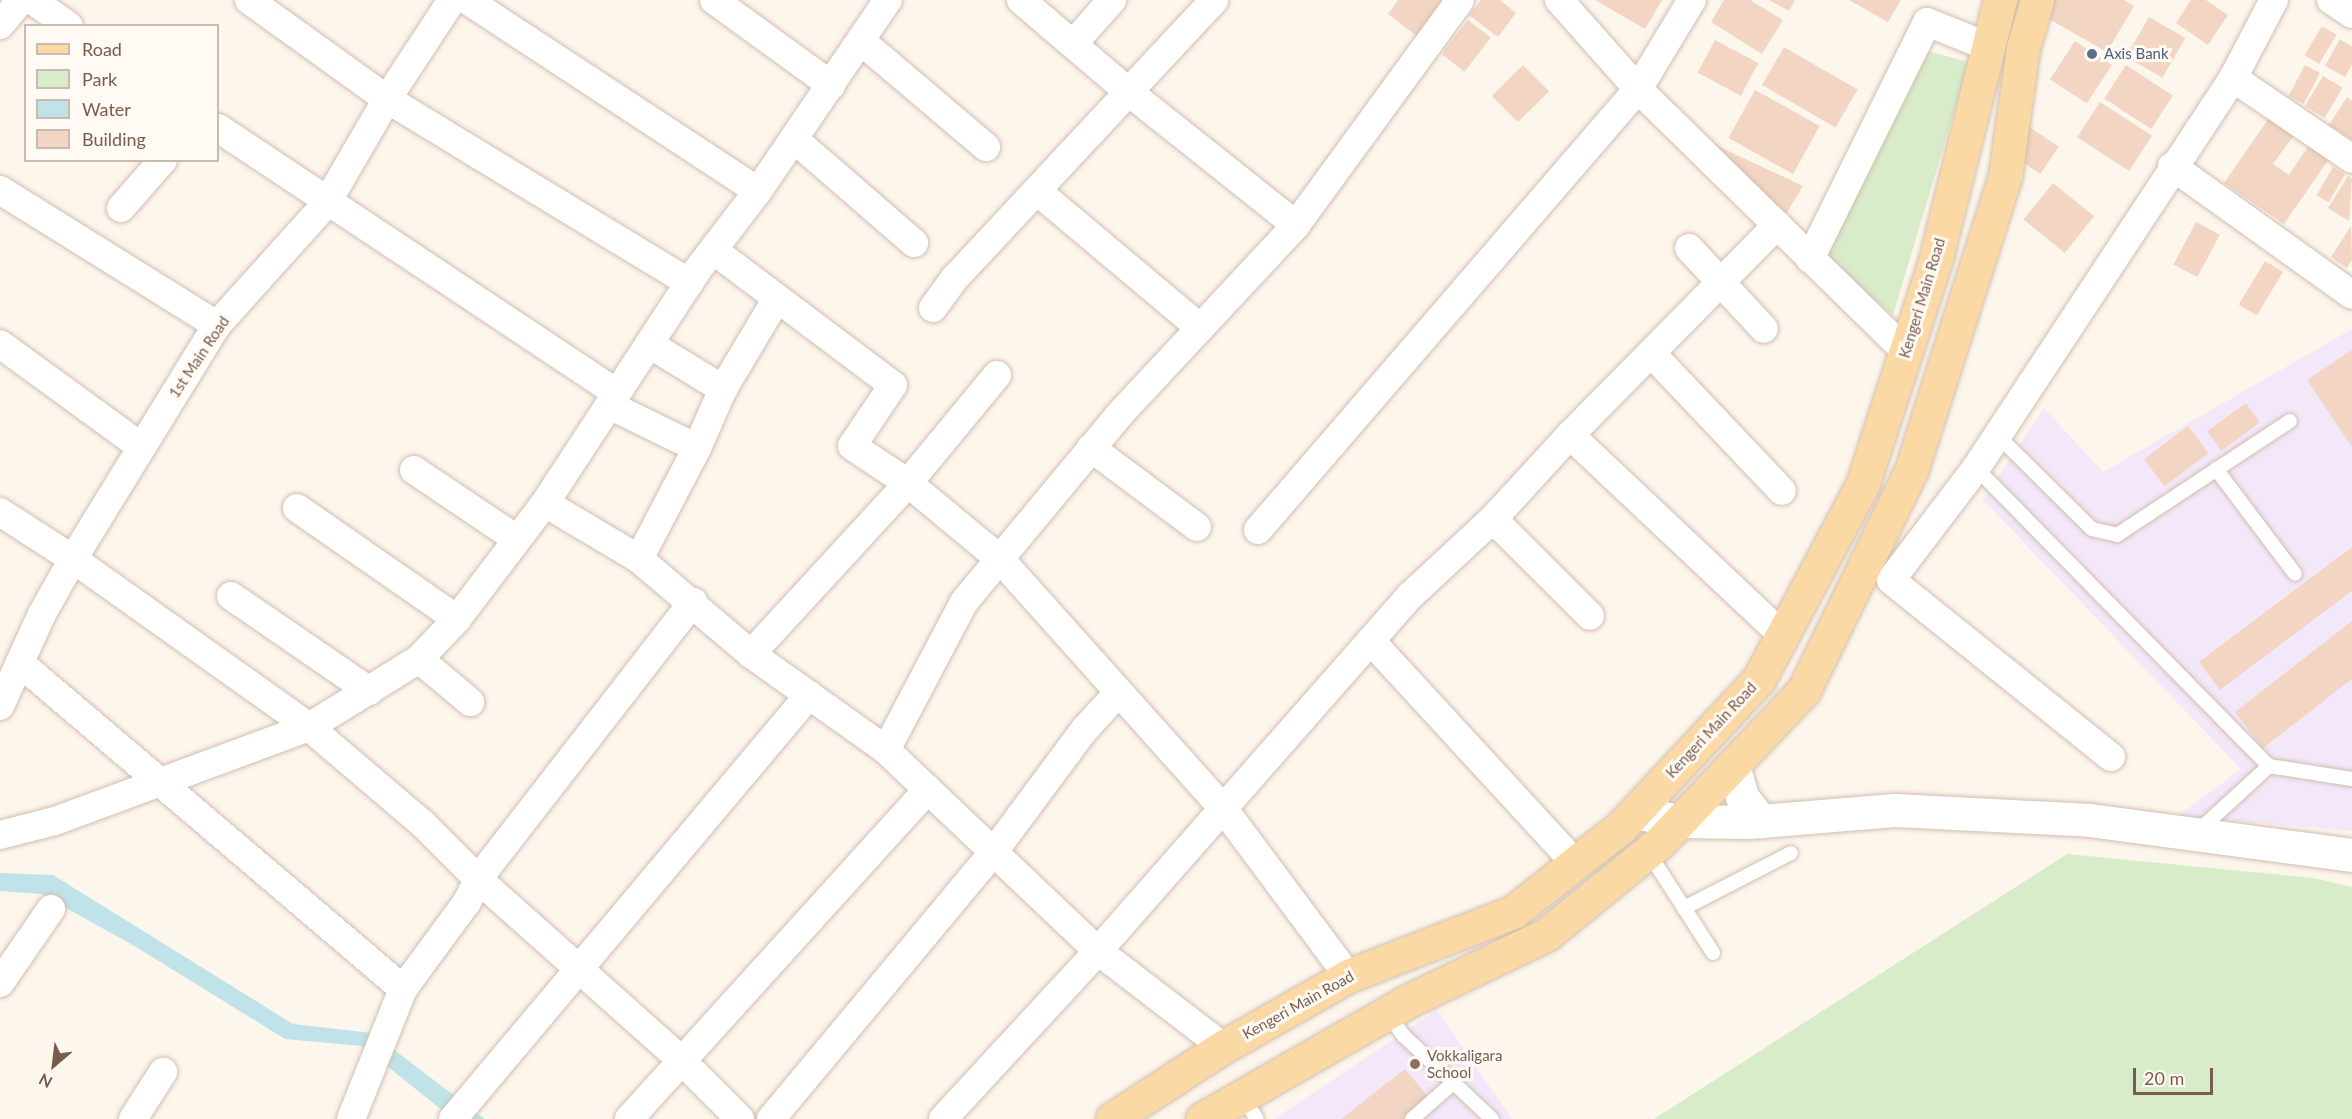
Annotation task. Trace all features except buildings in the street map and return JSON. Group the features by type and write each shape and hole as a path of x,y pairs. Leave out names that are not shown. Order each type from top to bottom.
{"main road":[{"name":"Kengeri Main Road","path":"1112,1119 1223,1047 1348,976 1513,912 1635,812 1759,679 1863,483 1936,258 2000,0"},
{"path":"1202,1119 1249,1108 1387,1013 1547,934 1648,852 1804,690 1877,575 2005,177 2023,48 2037,0"}],"street":[{"path":"0,25 21,0"},
{"path":"32,0 66,24"},
{"path":"249,0 387,99 690,283"},
{"name":"1st Main Road","path":"0,706 73,559 218,325 326,204 387,99 452,0"},
{"path":"467,0 758,190"},
{"path":"714,0 831,85"},
{"path":"0,835 55,821 309,728 419,659 457,619 515,538 545,503 690,283 794,139 888,0"},
{"path":"1022,0 1130,93 1296,225"},
{"path":"1073,44 1112,0"},
{"path":"933,308 955,278 1130,93 1214,0"},
{"path":"886,750 964,602 1091,448 1296,225 1460,0"},
{"path":"1558,0 1638,88 1906,351"},
{"path":"1258,530 1638,88 1692,0"},
{"path":"2111,757 1877,575 1976,468 2172,166 2233,78 2274,0"},
{"path":"2331,0 2352,15"},
{"path":"1810,259 1927,22 1989,47"},
{"path":"861,41 987,147"},
{"path":"2233,78 2352,159"},
{"path":"219,129 613,399 698,448"},
{"path":"794,139 914,243"},
{"path":"121,208 161,162"},
{"path":"2172,166 2352,295"},
{"path":"0,190 218,325"},
{"path":"1037,191 1200,327"},
{"path":"943,1119 1098,951 1410,596 1493,519 1570,435 1778,225"},
{"path":"1689,248 1764,329"},
{"path":"713,250 776,300 893,386 852,446 908,483 1000,559 1223,808 1348,976"},
{"path":"639,559 698,448 723,389 776,300"},
{"path":"0,344 141,446"},
{"path":"650,344 723,389"},
{"path":"1651,353 1782,492"},
{"path":"751,654 908,483 997,375"},
{"path":"1570,435 1782,635"},
{"path":"1091,448 1197,527"},
{"path":"414,470 515,538"},
{"path":"545,503 639,559 693,602 751,654 886,750 995,850 1098,951 1223,1047"},
{"path":"297,507 457,619"},
{"path":"0,512 73,559 309,728 423,824 478,879 682,1060 740,1119"},
{"path":"1493,519 1590,616"},
{"path":"231,596 369,691"},
{"path":"351,1119 403,989 467,902 478,879 693,602"},
{"path":"1371,641 1575,863"},
{"path":"419,659 470,702"},
{"path":"20,663 163,782 285,891 403,989"},
{"path":"771,1119 995,850 1085,729 1119,692"},
{"path":"453,1119 809,695"},
{"path":"1732,765 1742,797 1761,821"},
{"path":"629,1119 928,789"},
{"path":"1635,812 1679,821 1761,821 1895,810 2091,820 2352,855"},
{"path":"0,983 51,909"},
{"path":"133,1119 163,1072"}],"lane":[{"path":"1997,435 2092,529 2105,534 2117,535 2290,421"},
{"path":"1976,468 2269,766 2352,779"},
{"path":"2216,470 2295,574"},
{"path":"2197,833 2269,766"},
{"path":"1648,852 1713,953"},
{"path":"1684,908 1791,853"},
{"path":"1387,1013 1404,1036 1492,1119"},
{"path":"1412,1119 1453,1083"}],"shaded area":[{"path":"2352,329 2352,831 2178,816 2241,769 1983,500 2044,408 2103,472"},
{"name":"Vokkaligara School","path":"1437,1010 1512,1119 1274,1119"}],"green space":[{"path":"1922,50 1969,62 1893,315 1825,260"},
{"path":"2067,854 2313,878 2352,887 2352,1119 1654,1119"}],"water":[{"path":"0,873 53,875 293,1024 372,1033 485,1119 453,1119 362,1046 285,1039 136,947 41,894 0,891"}],"place":[{"name":"Axis Bank","path":"2092,54"},
{"name":"Vokkaligara School","path":"1415,1064"}]}
